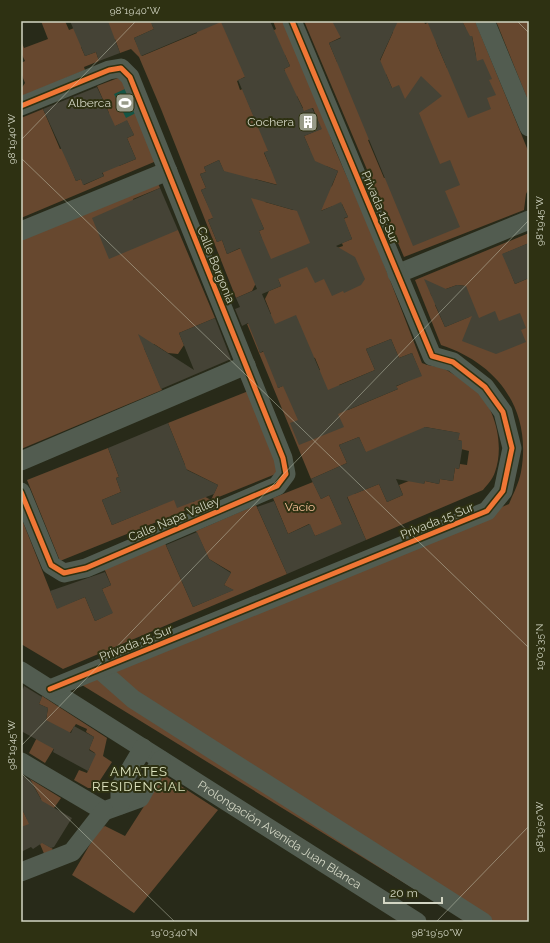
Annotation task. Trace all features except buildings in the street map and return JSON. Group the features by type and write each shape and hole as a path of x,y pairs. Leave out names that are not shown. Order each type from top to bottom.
{"street":[{"name":"Privada 15 Sur","path":"50,689 487,511 503,491 512,448 503,412 485,387 453,362 432,356 292,21"},
{"path":"485,21 529,126"},
{"name":"Calle Borgonia","path":"21,106 109,70 121,68 130,77 283,458 286,474"},
{"path":"21,231 168,171"},
{"path":"397,274 529,220"},
{"path":"21,461 246,365"},
{"name":"Calle Napa Valley","path":"21,492 51,565 64,573 86,568 277,486 286,474"},
{"path":"99,669 133,699 483,922"},
{"name":"Prolongación Avenida Juan Blanca","path":"21,671 417,922"},
{"path":"21,872 72,852 112,808 120,787 142,748"},
{"path":"21,762 112,808 140,798 161,760"}],"green space":[{"path":"41,21 65,21 69,30 92,21 161,21 152,25 154,29 134,38 142,56 197,33 192,21 230,21 265,35 276,29 273,21 284,21 320,105 333,145 373,236 422,363 440,367 471,386 479,393 492,414 498,437 498,461 493,477 483,490 366,540 344,489 354,494 379,484 387,502 403,495 399,485 416,478 424,484 425,481 439,484 440,479 453,481 455,468 459,469 460,464 467,465 469,451 461,449 462,441 458,440 459,433 425,427 375,474 359,437 339,445 347,463 311,479 247,324 271,314 265,299 269,291 281,286 278,279 255,285 252,291 236,298 161,109 139,57 131,49 120,53 115,39 81,47 85,56 96,52 99,61 84,67 85,70 21,97 21,89 25,83 21,73 21,63 25,61 21,53 21,41 24,48 48,39","holes":["285,55 290,66 284,69 285,71 240,90 237,81","245,95 297,96 303,108 285,118 259,129","313,108 321,129 304,136 310,150 270,167 264,153 272,149 292,116","219,160 230,186 260,220 264,229 259,231 262,239 227,254 222,240 217,242 208,220 238,207 229,205 211,212 201,190 206,188 200,174 206,172 204,167","326,166 338,171 332,186 293,210 265,202 255,179 286,187","342,204 348,217 341,220 345,222 352,239 342,243 343,246 337,248 312,247 315,213 333,206 334,208","391,339 399,358 412,353 421,375 395,387 398,389 348,410 339,385 375,370 366,349","256,340 315,358 320,370 278,388 271,348 260,353"]},
{"path":"304,21 375,21 329,43 337,62 376,70 393,32 388,21 424,21 425,24 432,21 437,45 447,68 476,56 472,36 465,37 466,29 462,21 475,21 529,153 529,188 526,194 524,210 404,257","holes":["386,74 392,88 349,89","381,135 410,168 384,178 368,140"]},
{"path":"496,21 529,21 529,103"},
{"path":"118,78 123,83 140,114 157,157 154,162 21,218 21,118 43,109 60,149 73,144 76,151 65,155 76,181 81,179 84,185 104,176 98,161 94,163 84,139 101,132 96,119 109,113 97,86","holes":["127,121 134,135 127,138 136,159 119,166 104,131"]},
{"path":"157,181 160,188 133,199 143,224 178,230 215,318 179,333 184,345 178,354 168,353 154,344 144,348 162,390 21,449 21,237"},
{"path":"529,233 529,243 503,254 515,284 529,278 529,922 468,922 77,682 509,504 520,476 523,450 521,429 516,410 507,393 495,377 480,364 462,353 441,345 415,280","holes":["457,285 466,286 469,317 445,327 435,305 438,303 431,295 430,291 443,290"]},
{"path":"251,390 283,471 60,561 27,480 108,448 119,477 116,478 121,492 102,500 112,525 158,506 152,492 194,502 198,493 211,500 218,485 182,467 185,465 168,423"},
{"name":"Vacío","path":"313,482 321,499 329,495 343,526 315,536 309,524 288,534 273,498"},
{"path":"256,505 287,574 63,669 21,644 21,517 57,608 85,597 95,621 112,613 102,589 111,585 104,568 165,543 193,607 233,590 224,585 231,572 209,559 196,531"},
{"path":"42,696 107,738 103,756 112,762 95,788 88,788 74,780 79,770 87,773 95,753 89,749 94,737 86,732 87,729 76,724 69,734 56,745 45,763 29,753 46,720 48,708 39,704"},
{"path":"164,775 218,810 134,913 72,875 99,829 105,826 125,836"},
{"path":"30,779 61,798 54,808 43,843 53,849 45,856 40,844 21,827 21,807 27,819 41,799"}],"water":[{"name":"Alberca","path":"125,89 136,113 126,118 114,94"}],"cycle path":[{"path":"50,689 487,511 503,491 512,448 503,412 485,387 453,362 432,356 292,21"},
{"path":"21,106 109,70 121,68 130,77 283,458 286,474 277,486 86,568 64,573 51,565 21,492"}],"place":[{"name":"Alberca","path":"125,103"},
{"name":"Cochera","path":"308,122"}],"district":[{"name":"AMATES RESIDENCIAL","path":"139,778"}]}
